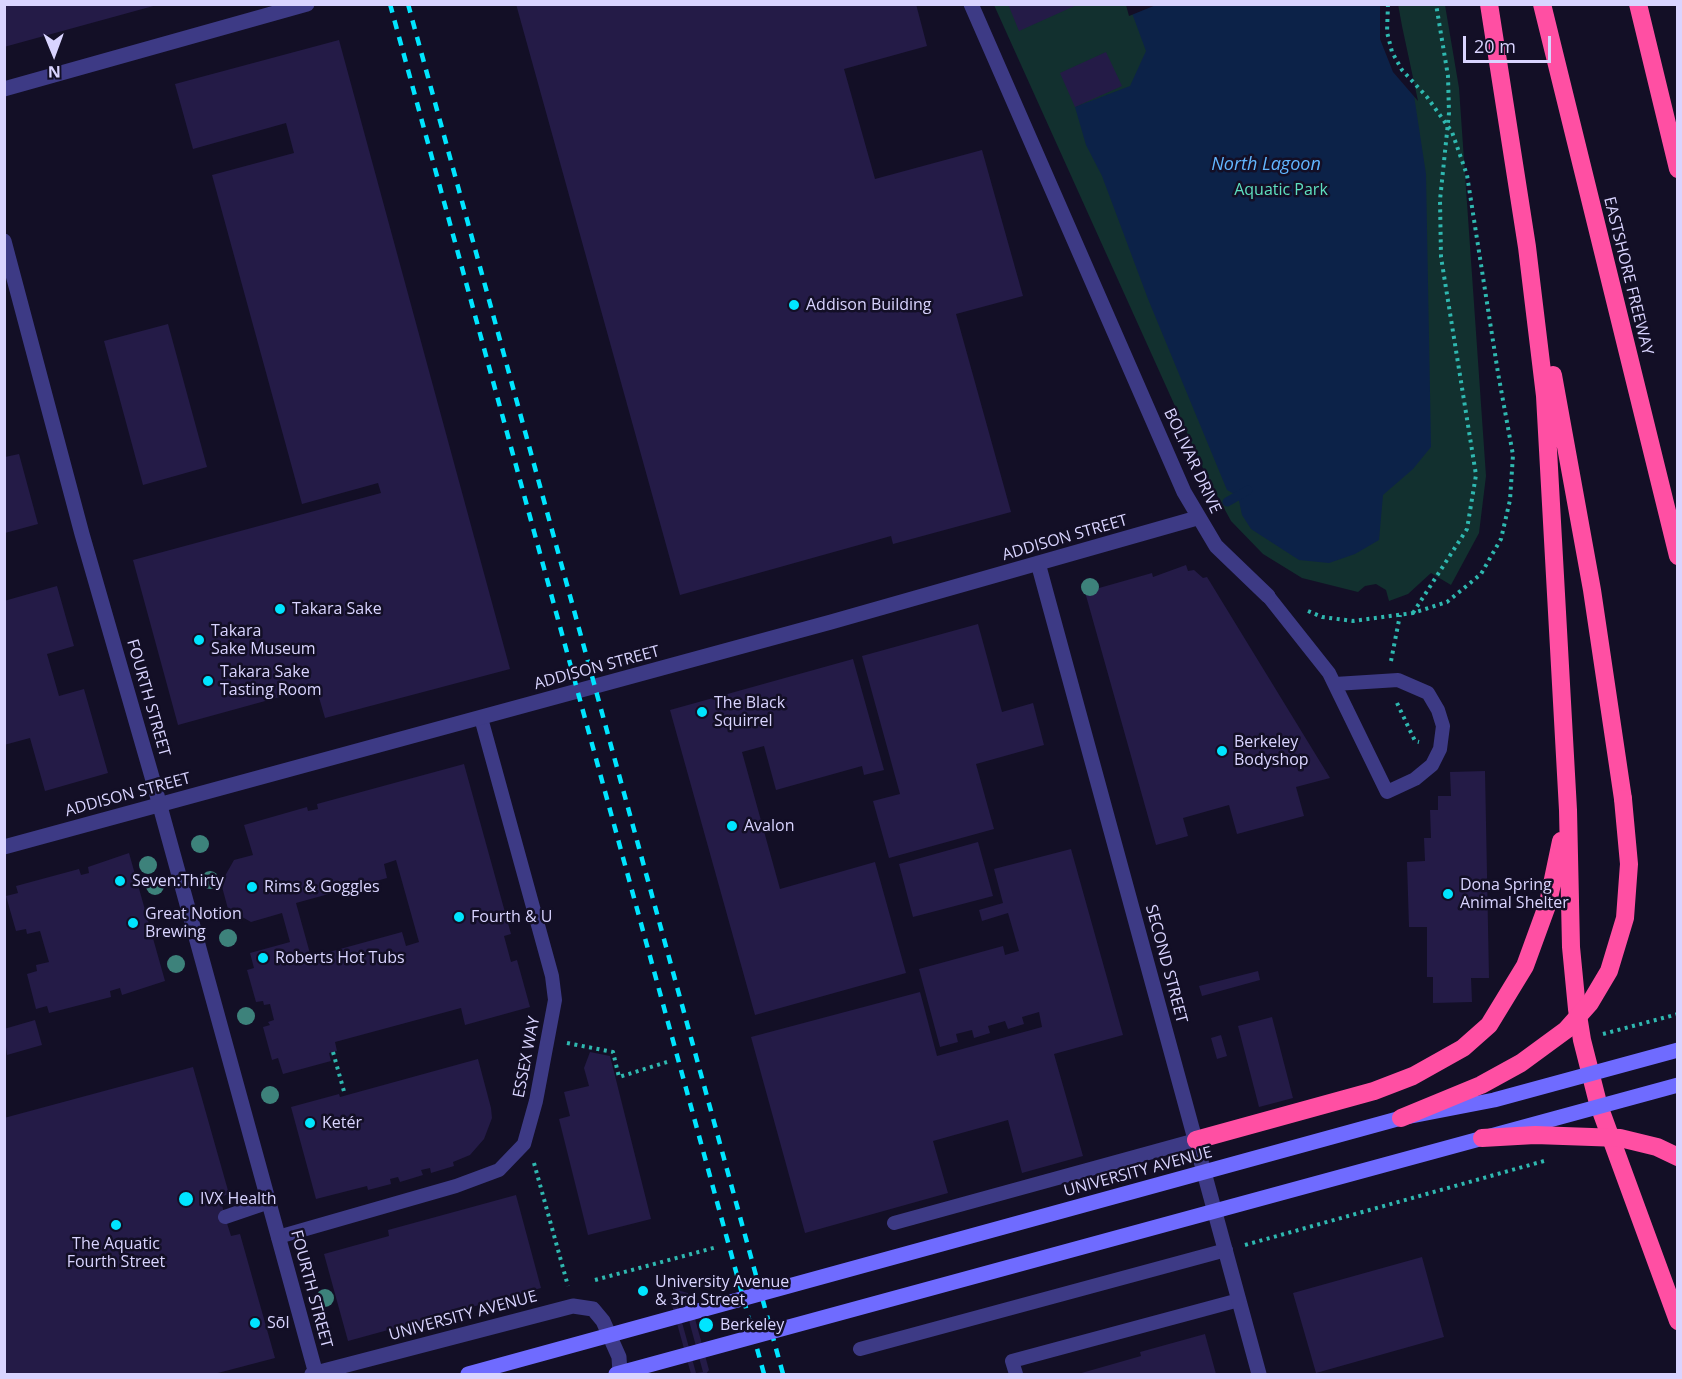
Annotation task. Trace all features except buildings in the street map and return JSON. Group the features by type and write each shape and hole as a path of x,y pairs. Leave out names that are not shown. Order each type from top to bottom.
{"highway":[{"path":"1401,1118 1481,1085 1521,1063 1566,1030 1590,1003 1609,971 1625,918 1629,864 1623,799 1576,494 1527,247 1489,4"},
{"name":"EASTSHORE FREEWAY","path":"1542,4 1677,556"},
{"path":"1638,4 1677,169"},
{"path":"1527,247 1548,436 1565,762 1571,947 1582,1040 1598,1103 1677,1321"},
{"path":"1196,1140 1333,1103 1395,1083 1447,1058 1489,1025 1525,966 1545,914 1562,833 1565,762"},
{"path":"1482,1138 1535,1135 1620,1138 1657,1147 1677,1157"}],"main road":[{"name":"UNIVERSITY AVENUE","path":"468,1374 1401,1118 1494,1101 1677,1050"},
{"path":"618,1374 1677,1085"}],"street":[{"path":"4,89 307,4"},
{"name":"BOLIVAR DRIVE","path":"973,8 1197,518 1216,546 1268,596"},
{"name":"FOURTH STREET","path":"4,241 82,534 160,805 314,1374"},
{"name":"ADDISON STREET","path":"4,848 481,718 1197,518"},
{"name":"SECOND STREET","path":"1038,563 1259,1374"},
{"path":"573,1306 593,1309 603,1321 619,1357 618,1374"},
{"name":"UNIVERSITY AVENUE","path":"314,1374 573,1306"}],"lane":[{"path":"1268,596 1335,684 1387,792 1415,779 1432,765 1440,749 1443,726 1438,710 1428,693 1398,680 1335,684"},
{"name":"ESSEX WAY","path":"278,1237 467,1182 500,1170 524,1144 536,1101 555,1000 552,976 481,718"},
{"path":"894,1223 1196,1140"},
{"path":"225,1217 269,1202"},
{"path":"860,1349 1226,1250"},
{"path":"1016,1374 1012,1361 1239,1300"}],"path":[{"path":"1268,596 1322,617 1353,621 1413,613 1447,602 1481,574 1501,539 1510,500 1513,455 1467,175 1452,132 1427,97 1402,70 1392,52 1388,32 1388,4"},
{"path":"1413,613 1467,529 1476,474 1441,257 1440,200 1449,104 1448,76 1436,4"},
{"path":"1655,1020 1677,1014"},
{"path":"547,1039 613,1052 619,1077 667,1062"},
{"path":"333,1052 345,1095"},
{"path":"524,1144 534,1163 573,1306"},
{"path":"595,1280 717,1247"}],"green space":[{"name":"North Lagoon","path":"994,5 1445,5 1459,88 1486,476 1479,533 1451,585 1431,573 1408,594 1389,601 1386,590 1376,584 1365,586 1358,592 1302,578 1263,554 1231,521 1207,477"}],"water":[{"name":"North Lagoon","path":"1129,5 1395,5 1413,89 1426,174 1431,447 1413,469 1383,495 1379,540 1355,554 1329,563 1299,560 1251,529 1242,515 1238,496 1227,490 1148,299 1102,176 1086,145 1075,107 1130,86 1146,51"}],"pier":[{"path":"1128,4 1156,5 1129,16 1126,5"},
{"path":"1398,4 1418,101 1393,72 1380,39 1380,5"}],"waterway":[{"path":"1227,502 1248,490"}],"railway":[{"path":"390,4 764,1374"},
{"path":"408,4 783,1374"}],"place":[{"name":"Addison Building","path":"794,305"},
{"name":"Takara Sake","path":"280,609"},
{"name":"Takara Sake Museum","path":"199,640"},
{"name":"Takara Sake Tasting Room","path":"208,681"},
{"name":"The Black Squirrel","path":"702,712"},
{"name":"Berkeley Bodyshop","path":"1222,751"},
{"name":"Avalon","path":"732,826"},
{"name":"Seven:Thirty","path":"120,881"},
{"name":"Rims & Goggles","path":"252,887"},
{"name":"Dona Spring Animal Shelter","path":"1448,894"},
{"name":"Fourth & U","path":"459,917"},
{"name":"Great Notion Brewing","path":"133,923"},
{"name":"Roberts Hot Tubs","path":"263,958"},
{"name":"Ketér","path":"310,1123"},
{"name":"IVX Health","path":"186,1199"},
{"name":"The Aquatic Fourth Street","path":"116,1225"},
{"name":"University Avenue & 3rd Street","path":"643,1291"},
{"name":"Sōl","path":"255,1323"},
{"name":"Berkeley","path":"706,1325"}],"park label":[{"name":"Aquatic Park","path":"1281,190"}]}
